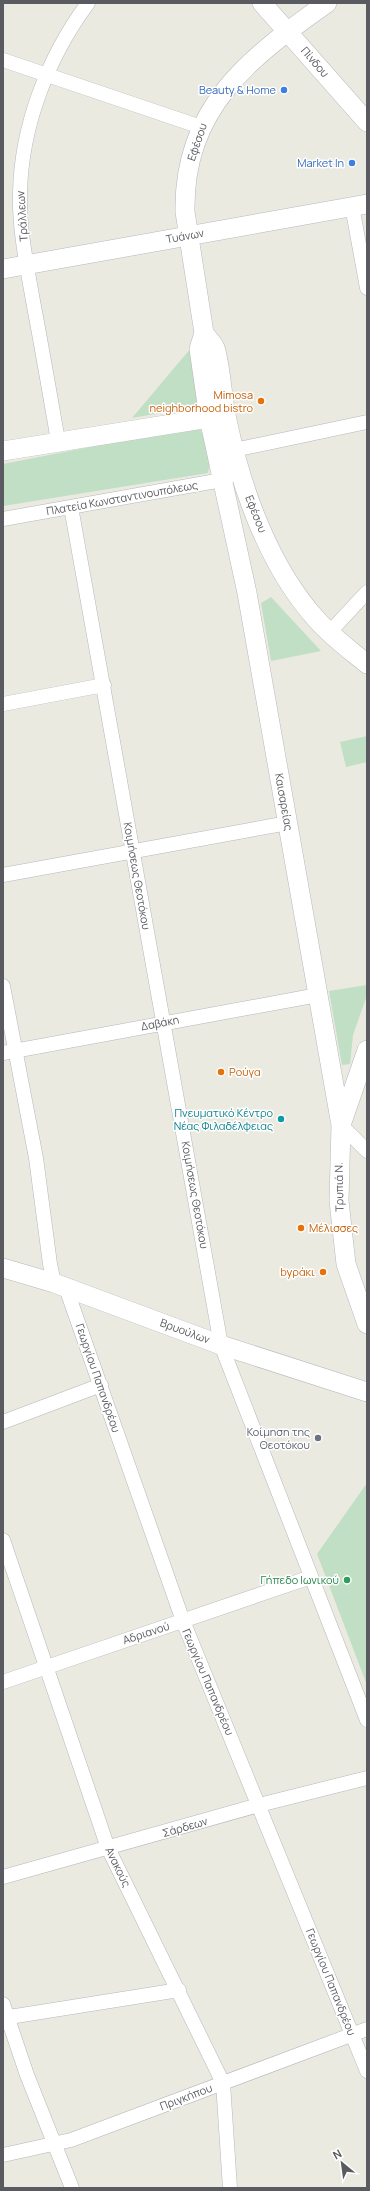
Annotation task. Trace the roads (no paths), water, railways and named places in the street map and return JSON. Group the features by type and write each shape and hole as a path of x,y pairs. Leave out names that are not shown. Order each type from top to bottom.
{"street":[{"name":"Τράλλεων","path":"58,441 20,219 22,167 31,124 45,76 78,16 88,3"},
{"name":"Πίνδου","path":"262,3 367,122"},
{"name":"Εφέσου","path":"327,3 287,31 239,73 212,107 201,127 189,164 185,186 185,212 187,236 204,333 199,349 218,418 234,450 239,469 259,524 278,562 306,607 329,633 367,664"},
{"path":"3,60 45,76 201,127"},
{"path":"359,205 367,288"},
{"name":"Τυάνων","path":"3,269 359,205"},
{"path":"3,451 58,441 218,418"},
{"name":"Εφέσου","path":"218,418 222,480"},
{"path":"234,450 367,422"},
{"name":"Πλατεία Κωνσταντινουπόλεως","path":"3,519 222,480 239,469"},
{"name":"Καισαρείας","path":"222,480 247,593 341,1125"},
{"name":"Κοιμήσεως Θεοτόκου","path":"71,507 134,852 162,1023 221,1345 367,1720"},
{"path":"329,633 367,592"},
{"path":"3,704 104,685"},
{"path":"3,875 288,823"},
{"name":"Γεωργίου Παπανδρέου","path":"3,986 9,1052 36,1158 50,1264 101,1385 182,1621 259,1805 367,2071"},
{"name":"Δαβάκη","path":"9,1052 318,995"},
{"name":"Τρυπιά Ν.","path":"367,1050 341,1125 339,1149 339,1201 342,1236 352,1283 367,1324"},
{"path":"341,1125 367,1151"},
{"name":"Βρυούλων","path":"3,1268 60,1285 221,1345 367,1392"},
{"path":"3,1422 101,1385"},
{"name":"Ανακούς","path":"3,1540 108,1848 179,1990 223,2083 230,2188"},
{"name":"Αδριανού","path":"3,1682 311,1577"},
{"name":"Σάρδεων","path":"3,1878 259,1805 367,1778"},
{"path":"5,2018 179,1990"},
{"path":"3,2004 5,2018 72,2188"},
{"name":"Πριγκήπου","path":"3,2155 55,2145 367,2029"}],"place":[{"name":"Beauty & Home","path":"284,90"},
{"name":"Market In","path":"352,163"},
{"name":"Mimosa neighborhood bistro","path":"261,401"},
{"name":"Ρούγα","path":"221,1072"},
{"name":"Πνευματικό Κέντρο Νέας Φιλαδέλφειας","path":"281,1119"},
{"name":"Μέλισσες","path":"301,1228"},
{"name":"byράκι","path":"323,1272"},
{"name":"Κοίμηση της Θεοτόκου","path":"318,1438"},
{"name":"Γήπεδο Ιωνικού","path":"347,1580"}]}
